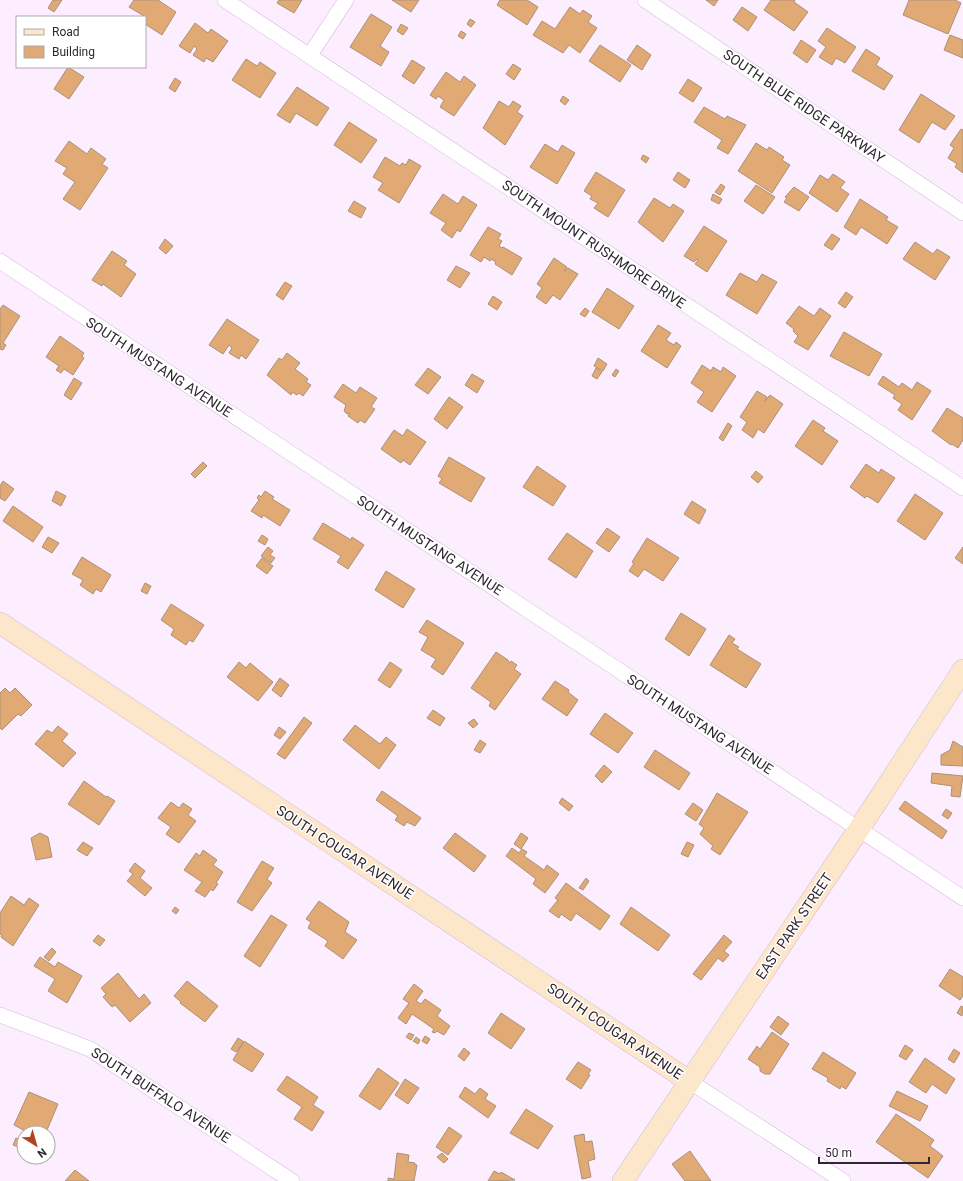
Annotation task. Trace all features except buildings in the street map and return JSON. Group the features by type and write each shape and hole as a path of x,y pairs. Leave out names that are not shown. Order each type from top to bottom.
{"street":[{"name":"SOUTH MOUNT RUSHMORE DRIVE","path":"225,0 963,488"},
{"path":"310,55 346,0"},
{"name":"SOUTH BLUE RIDGE PARKWAY","path":"645,0 963,213"},
{"name":"SOUTH MUSTANG AVENUE","path":"0,262 963,898"},
{"name":"SOUTH COUGAR AVENUE","path":"0,623 689,1081"},
{"name":"EAST PARK STREET","path":"623,1181 859,829 963,670"},
{"name":"SOUTH BUFFALO AVENUE","path":"0,1015 90,1048 292,1181"},
{"path":"689,1081 843,1181"}]}
